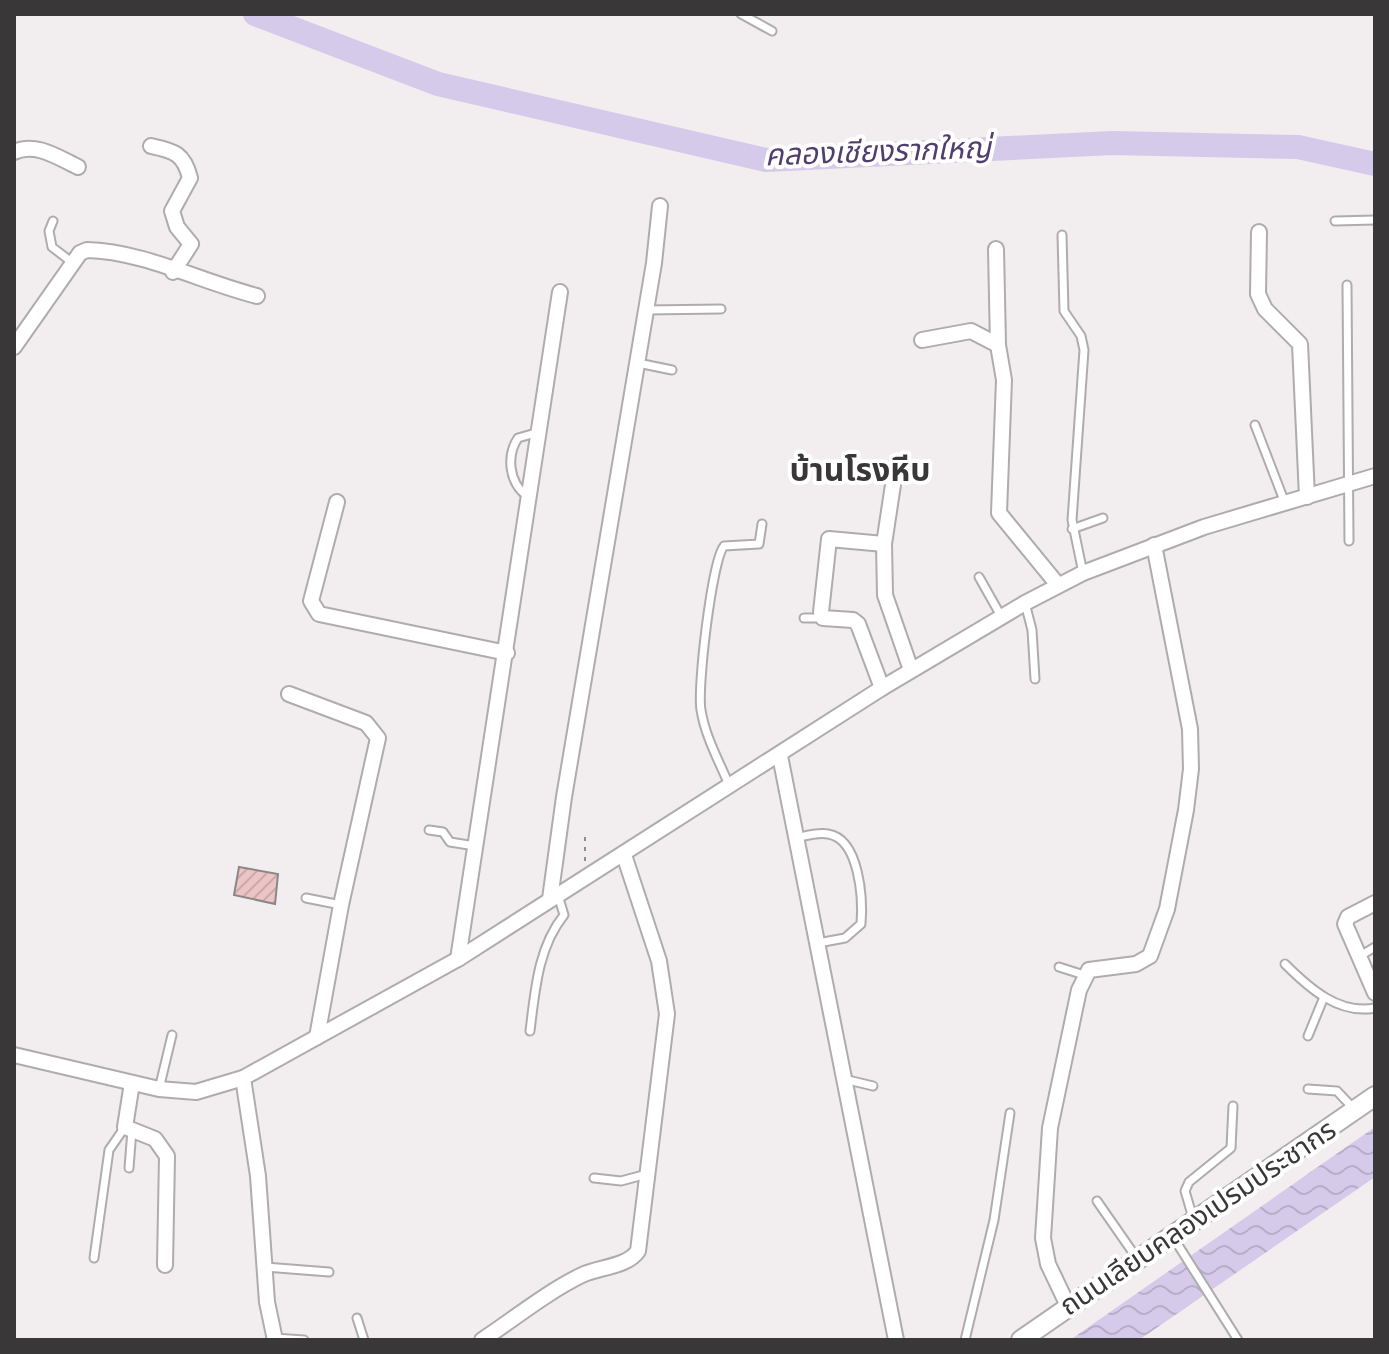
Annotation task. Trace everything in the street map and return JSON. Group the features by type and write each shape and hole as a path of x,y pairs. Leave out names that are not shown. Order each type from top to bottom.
{"street":[{"path":"151,146 174,151 183,157 190,178 172,211 177,227 191,244 173,272"},
{"path":"14,152 26,147 40,150 78,167"},
{"path":"554,897 564,797 638,363 660,206"},
{"path":"1259,232 1258,294 1261,303 1300,344 1307,497"},
{"path":"996,249 998,345 1004,380 999,513 1058,585"},
{"path":"14,347 80,253 101,250 135,256 173,272 257,296"},
{"path":"458,959 531,498 560,292"},
{"path":"922,340 971,331 998,345"},
{"path":"896,465 884,544 885,595 911,670"},
{"path":"14,1055 159,1089 196,1092 243,1078 458,959 882,688 1058,585 1154,545 1375,476"},
{"path":"337,502 311,601 312,608 319,614 507,653"},
{"path":"882,688 858,624 853,620 823,618 825,543 834,537 884,544"},
{"path":"1068,1306 1048,1264 1043,1238 1050,1128 1084,975 1100,967 1136,964 1150,956 1167,909 1191,769 1190,729 1154,545"},
{"path":"289,694 366,723 378,738 341,905 317,1037"},
{"path":"780,756 841,1079 896,1340"},
{"path":"482,1340 582,1275 634,1257 642,1233 667,1014 666,991 624,855"},
{"path":"1375,903 1348,917 1345,924 1375,993"},
{"path":"243,1078 258,1176 265,1267 275,1339"},
{"path":"132,1083 129,1128 155,1139 167,1156 165,1265"},
{"name":"ถนนเลียบคลองเปรมประชากร","path":"1021,1340 1375,1096"}],"lane":[{"path":"741,14 772,31"},
{"path":"1335,221 1375,220"},
{"path":"53,221 49,231 52,247 73,263"},
{"path":"1062,235 1064,311 1081,336 1084,350 1072,529 1083,573"},
{"path":"1347,285 1349,541"},
{"path":"646,310 721,309"},
{"path":"638,363 672,370"},
{"path":"1255,425 1285,503"},
{"path":"531,498 515,486 513,446 518,438 541,432"},
{"path":"1072,529 1103,518"},
{"path":"730,787 701,711 699,693 718,553 724,546 759,544 762,524"},
{"path":"979,577 1001,616"},
{"path":"1025,603 1032,630 1035,679"},
{"path":"804,618 823,618"},
{"path":"429,830 443,832 450,842 477,846"},
{"path":"795,838 827,833 840,839 855,867 861,924 845,938 816,944"},
{"path":"530,1031 538,975 550,936 564,915 554,897"},
{"path":"306,898 341,905"},
{"path":"1358,957 1375,947"},
{"path":"1285,964 1324,997 1357,1010 1375,1008"},
{"path":"1059,967 1084,975"},
{"path":"1308,1036 1324,997"},
{"path":"159,1089 172,1035"},
{"path":"841,1079 858,1080 873,1086"},
{"path":"1308,1089 1337,1091 1355,1110"},
{"path":"1194,1220 1185,1191 1189,1182 1231,1148 1233,1106"},
{"path":"965,1340 994,1220 1010,1113"},
{"path":"129,1128 129,1168"},
{"path":"94,1258 109,1150 129,1128"},
{"path":"594,1178 621,1181 647,1174"},
{"path":"1097,1201 1137,1259"},
{"path":"1172,1235 1238,1340"},
{"path":"265,1267 329,1272"},
{"path":"357,1318 364,1340"},
{"path":"275,1339 304,1340"}],"path":[{"path":"585,835 585,878"}],"water":[{"path":"1375,1127 1375,1177 1139,1340 1070,1340"}],"building":[{"path":"239,867 278,874 275,904 234,895"}],"waterway":[{"name":"คลองเชียงรากใหญ่","path":"255,14 438,84 766,160 1112,143 1298,147 1375,164"}],"district":[{"name":"บ้านโรงหีบ","path":"860,470"}]}
